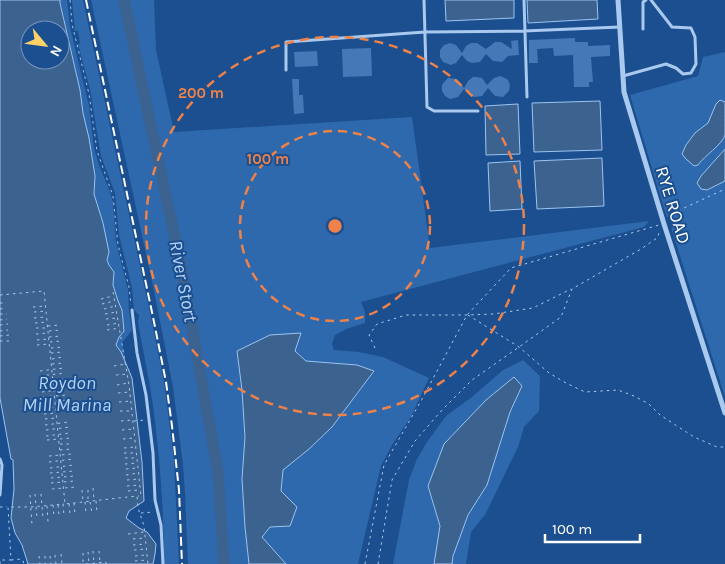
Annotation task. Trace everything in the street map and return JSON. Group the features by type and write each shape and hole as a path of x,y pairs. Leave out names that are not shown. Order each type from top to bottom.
{"street":[{"name":"RYE ROAD","path":"618,0 624,92 725,413"}],"lane":[{"path":"424,0 427,107 434,111 478,111"},
{"path":"524,0 527,97"},
{"path":"643,29 643,2 646,0"},
{"path":"623,76 666,64 676,68 683,74 691,73 696,64 695,36 691,28 672,26 651,0"},
{"path":"286,70 286,42 424,32 524,31 620,27"},
{"path":"132,310 137,353 146,395 153,453 155,500 161,525 162,564"},
{"path":"0,459 2,466 0,495"}],"path":[{"path":"70,0 72,24 89,94 97,152 114,196 118,245 131,297 132,310"},
{"path":"365,564 384,465 468,315 511,268 664,224 684,208 725,188"},
{"path":"375,348 369,335 377,324 406,315 493,314 532,308 572,289 641,249 657,238 664,224"},
{"path":"378,564 392,480 415,442 442,410 472,380 561,317 572,289"},
{"path":"0,295 44,291 64,488 64,516"},
{"path":"0,506 8,508 36,507 141,496 128,374 113,292"},
{"path":"102,299 114,296"},
{"path":"102,304 114,301"},
{"path":"0,303 6,303"},
{"path":"33,307 45,306"},
{"path":"104,308 116,306"},
{"path":"0,309 6,308"},
{"path":"34,312 46,311"},
{"path":"105,314 117,312"},
{"path":"0,314 7,314"},
{"path":"468,315 519,347 549,373 566,384 585,392 618,390 634,396 649,404 660,415 694,437 717,447 725,446"},
{"path":"34,318 46,317"},
{"path":"106,319 118,318"},
{"path":"0,320 7,319"},
{"path":"35,323 47,322"},
{"path":"107,324 119,323"},
{"path":"0,325 8,324"},
{"path":"36,328 60,325"},
{"path":"107,330 120,328"},
{"path":"0,331 8,330"},
{"path":"36,334 61,330"},
{"path":"0,336 9,335"},
{"path":"37,340 61,336"},
{"path":"0,342 10,341"},
{"path":"38,345 62,341"},
{"path":"50,348 63,346"},
{"path":"50,353 63,352"},
{"path":"51,359 63,357"},
{"path":"52,364 64,363"},
{"path":"114,366 126,364"},
{"path":"40,371 64,368"},
{"path":"40,376 65,373"},
{"path":"116,375 128,374"},
{"path":"41,381 65,379"},
{"path":"117,385 129,383"},
{"path":"42,387 66,384"},
{"path":"42,392 66,390"},
{"path":"118,393 130,392"},
{"path":"43,398 66,395"},
{"path":"43,403 67,400"},
{"path":"119,402 131,401"},
{"path":"44,408 56,407"},
{"path":"120,411 132,411"},
{"path":"44,414 56,412"},
{"path":"45,419 57,418"},
{"path":"121,421 149,420"},
{"path":"45,425 69,422"},
{"path":"46,430 70,427"},
{"path":"122,430 134,429"},
{"path":"46,436 70,433"},
{"path":"47,440 72,438"},
{"path":"123,439 135,438"},
{"path":"60,444 71,444"},
{"path":"124,448 136,447"},
{"path":"60,450 72,449"},
{"path":"124,453 136,453"},
{"path":"49,456 72,454"},
{"path":"125,458 137,458"},
{"path":"49,462 73,460"},
{"path":"125,464 137,463"},
{"path":"50,468 74,465"},
{"path":"126,469 138,468"},
{"path":"50,473 74,471"},
{"path":"126,475 138,473"},
{"path":"50,478 75,476"},
{"path":"127,480 139,479"},
{"path":"50,484 76,482"},
{"path":"128,486 140,485"},
{"path":"52,489 76,487"},
{"path":"93,488 97,513"},
{"path":"82,490 86,514"},
{"path":"88,490 92,513"},
{"path":"128,491 140,490"},
{"path":"35,494 37,518"},
{"path":"41,494 43,518"},
{"path":"30,496 32,525"},
{"path":"137,496 148,564"},
{"path":"69,503 70,515"},
{"path":"74,503 75,514"},
{"path":"58,504 59,516"},
{"path":"52,505 54,517"},
{"path":"47,506 48,522"},
{"path":"8,508 10,560"},
{"path":"140,513 158,512"},
{"path":"128,534 144,532"},
{"path":"132,539 145,538"},
{"path":"133,545 146,544"},
{"path":"134,550 146,549"},
{"path":"93,551 94,564"},
{"path":"99,551 100,563"},
{"path":"87,564 88,552"},
{"path":"83,553 87,564"},
{"path":"61,554 62,564"},
{"path":"55,555 56,564"},
{"path":"135,556 147,555"},
{"path":"39,556 40,564"},
{"path":"45,556 45,564"},
{"path":"50,556 51,564"},
{"path":"0,564 0,560 22,559 24,564"},
{"path":"135,561 147,560"},
{"path":"87,564 106,562 106,564"}],"shaded area":[{"path":"60,0 67,0 69,20 64,20"},
{"path":"72,0 83,0 164,382 174,460 179,564 164,564 158,446 138,323 139,315 134,310 132,288 119,235 115,193 101,156 90,89 78,44 80,43 78,31 75,31"},
{"path":"91,0 154,0 156,50 174,132 412,117 430,248 649,221 644,227 361,302 365,312 365,323 335,335 332,344 334,350 359,352 383,357 429,378 411,417 392,445 381,466 358,564 286,564 262,537 270,527 281,491 283,470 332,427 374,372 357,365 306,361 295,351 301,333 237,352 245,437 242,479 249,564 188,564 183,465 173,387"},
{"path":"70,27 89,106 94,148 113,202 116,242 128,290 132,330 122,343 125,357 123,357 116,345 124,331 122,310 113,285 114,272 107,260 109,252 94,194 95,176 70,45"},
{"path":"725,52 725,397 672,231 670,213 667,218 630,95 698,76 703,57"},
{"path":"523,360 540,376 539,411 524,427 518,447 485,515 471,532 466,564 452,564 453,556 468,515 487,485 510,412 522,387 514,377 486,400 444,444 428,486 440,526 434,564 393,564 409,480 417,459 427,442 446,416 472,397 503,370"}],"water":[{"name":"Roydon Mill Marina","path":"0,0 60,0 64,20 20,20 20,70 70,70 70,46 89,138 95,176 94,194 109,252 107,260 114,272 113,285 122,310 124,331 116,345 132,378 142,462 144,501 129,511 126,518 147,532 156,544 153,564 28,564 11,518 14,489 13,460 11,459 0,398"},
{"path":"445,0 514,0 514,18 446,21"},
{"path":"527,0 597,0 598,19 528,23"},
{"path":"720,100 725,102 725,135 717,147 698,165 694,166 682,154 695,133 708,123 716,104"},
{"path":"600,101 602,150 534,152 532,103"},
{"path":"518,104 520,154 486,155 485,106"},
{"path":"725,149 725,181 707,190 701,189 697,183 701,176"},
{"path":"602,158 604,206 537,209 534,161"},
{"path":"520,161 522,209 490,211 488,163"},
{"path":"301,333 295,351 306,361 357,365 374,371 332,427 283,470 281,491 297,507 290,526 270,527 262,537 286,564 249,564 242,479 245,437 237,351 270,335"},
{"path":"514,377 522,386 510,412 487,485 468,515 453,556 452,564 434,564 440,526 428,486 444,444 486,400"}],"building":[{"path":"575,38 575,42 588,42 588,46 610,45 610,56 591,57 593,82 589,82 589,87 574,87 573,55 554,56 553,48 537,49 538,63 529,63 529,40"},
{"path":"518,40 519,55 508,56 502,62 493,61 486,54 480,62 472,63 467,61 462,55 456,63 451,65 443,62 440,57 440,50 444,45 450,43 456,45 462,53 466,46 471,43 477,43 486,49 495,42 501,42 512,49 511,41"},
{"path":"371,48 372,76 343,77 342,49"},
{"path":"317,51 318,66 295,67 294,52"},
{"path":"500,76 508,80 510,85 509,91 503,97 495,96 488,88 482,96 474,97 469,95 464,89 458,97 450,99 442,91 442,85 448,78 457,79 464,88 473,77 482,78 487,85 494,78"},
{"path":"292,79 299,79 299,95 303,95 304,113 294,114"}],"waterway":[{"name":"River Stort","path":"124,0 182,271 218,472 224,564"}],"railway":[{"path":"86,0 166,382 179,490 182,564"}]}
